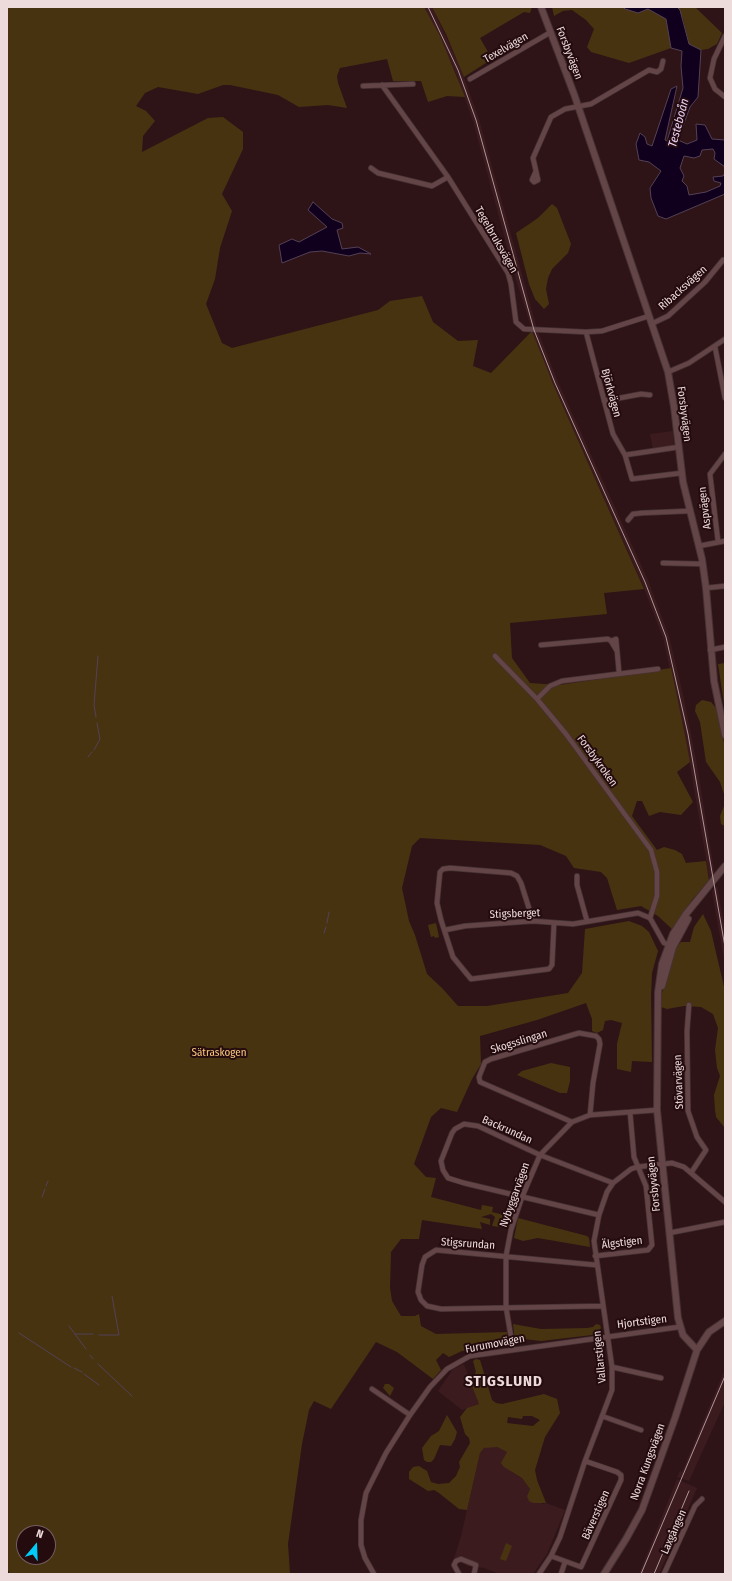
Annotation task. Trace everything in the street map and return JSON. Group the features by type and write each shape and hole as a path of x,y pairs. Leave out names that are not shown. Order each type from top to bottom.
{"street":[{"name":"Forsbyvägen","path":"541,7 578,106 668,372 672,392 682,473 689,511 703,564 714,682 725,735"},
{"name":"Texelvägen","path":"470,79 551,32"},
{"path":"725,36 714,59 710,78 715,89 725,97"},
{"path":"536,171 533,158 548,120 556,113 578,106 591,104 649,70 657,72 661,70 663,61"},
{"path":"364,86 413,84"},
{"name":"Tegelbruksvägen","path":"382,85 448,177 508,273 516,322 524,329 586,332 602,331 649,316"},
{"path":"371,168 378,173 432,186 448,177"},
{"name":"Ribacksvägen","path":"651,324 668,316 705,282 723,260"},
{"name":"Björkvägen","path":"586,332 613,434 625,455 632,479 682,473"},
{"path":"668,372 689,363 725,339"},
{"path":"715,347 725,398"},
{"path":"604,401 641,394 650,395"},
{"path":"625,455 679,447"},
{"name":"Aspvägen","path":"718,542 710,474 725,454"},
{"path":"628,520 633,514 689,511"},
{"path":"699,546 725,541"},
{"path":"663,563 703,564"},
{"path":"706,588 725,586"},
{"path":"541,645 616,639 619,672"},
{"path":"710,650 725,647"},
{"name":"Forsbykroken","path":"495,656 537,699 570,740 651,850 657,872 657,896 650,918"},
{"path":"537,699 550,686 562,680 619,672 658,669"},
{"name":"Forsbyvägen","path":"697,1350 683,1335 679,1326 657,1110 658,1009 670,946 700,898 725,866"},
{"path":"533,921 521,883 517,876 492,871 446,868 443,869 439,876 436,903 456,961 468,977 478,979 549,969 552,965 554,923"},
{"path":"577,876 577,885 587,921"},
{"name":"Stigsberget","path":"445,930 465,926 533,921 573,924 638,913 650,918"},
{"path":"650,918 664,943 670,946"},
{"name":"Stövarvägen","path":"689,1005 687,1031 688,1111 697,1137 706,1148 706,1152 691,1173"},
{"name":"Skogsslingan","path":"572,1122 480,1082 479,1077 485,1062 579,1034 596,1036 599,1039 600,1044 593,1082 590,1115"},
{"name":"Nybyggarvägen","path":"513,1349 506,1307 506,1256 511,1230 522,1197 540,1155 572,1122 590,1115 657,1110"},
{"path":"630,1112 634,1157 637,1167"},
{"name":"Backrundan","path":"599,1216 448,1178 443,1170 441,1161 452,1133 455,1129 464,1124 478,1126 540,1155 613,1183"},
{"name":"Vallarstigen","path":"539,1574 551,1556 573,1500 585,1460 612,1390 612,1367 596,1265 594,1241 599,1216 607,1192 613,1183 637,1167 662,1163 679,1165 691,1173 725,1202"},
{"name":"Älgstigen","path":"595,1256 648,1250 650,1247 652,1240 646,1186 637,1167"},
{"path":"669,1233 725,1222"},
{"name":"Stigsrundan","path":"596,1265 436,1250 425,1257 422,1265 418,1292 421,1300 434,1308 603,1306"},
{"name":"Norra Kungsvägen","path":"604,1574 642,1510 675,1418 697,1350 709,1332 725,1321"},
{"name":"Hjortstigen","path":"607,1336 679,1326"},
{"name":"Furumovägen","path":"374,1574 360,1545 361,1520 364,1502 376,1472 410,1415 430,1387 451,1366 466,1357 607,1336"},
{"path":"612,1367 661,1378"},
{"path":"372,1389 410,1415"},
{"path":"602,1416 641,1430"},
{"name":"Bäverstigen","path":"551,1556 581,1568 621,1480 621,1476 617,1472 585,1460"},
{"name":"Laxgången","path":"664,1574 695,1506 702,1499"},
{"path":"459,1574 454,1565 456,1561 461,1559 476,1565 474,1574"},
{"path":"562,1574 565,1562"}],"shaded area":[{"path":"424,7 432,7 461,69 479,119 537,329 558,382 648,580 669,636 682,690 697,765 715,876 710,882 685,735 663,638 642,583 540,355 517,283 473,121 455,71"},
{"path":"673,431 674,446 653,449 650,434"},
{"path":"717,886 725,930 725,965 712,891"},
{"path":"464,1364 479,1404 462,1410 438,1391 453,1369"},
{"path":"725,1369 725,1402 689,1481 677,1477 680,1471 682,1472"},
{"path":"497,1447 507,1452 504,1459 512,1472 522,1478 530,1489 527,1496 543,1504 546,1503 565,1510 547,1554 533,1574 500,1574 484,1568 468,1566 454,1559 461,1536 480,1453 484,1448"},
{"path":"677,1479 697,1488 659,1574 639,1574"}],"green space":[{"name":"Sätraskogen","path":"7,7 424,7 440,36 465,97 447,96 428,102 421,81 393,81 387,59 340,68 337,76 338,83 347,108 328,105 299,107 278,95 230,85 223,85 198,94 158,87 145,93 136,106 146,111 155,121 143,136 142,152 208,118 223,117 243,132 243,149 222,194 232,211 220,248 215,279 206,304 222,343 232,348 378,310 390,301 422,296 433,322 458,341 478,340 473,366 491,373 532,331 553,384 644,589 604,593 607,614 510,623 512,658 530,683 559,685 671,668 690,762 677,772 693,802 681,815 660,812 649,816 642,801 637,801 632,816 657,850 664,847 675,850 682,854 686,863 706,861 709,880 692,900 673,930 658,916 641,906 617,910 607,878 601,872 574,868 566,856 540,845 420,838 412,846 402,888 409,921 427,974 458,1006 487,1006 568,993 582,973 585,929 629,921 642,926 649,932 658,951 652,973 652,1062 632,1061 631,1072 617,1069 617,1044 622,1023 611,1020 605,1021 603,1030 597,1033 592,1031 592,1019 586,1003 537,1020 480,1036 481,1064 472,1079 457,1112 441,1108 431,1117 414,1164 426,1177 436,1178 431,1197 481,1210 482,1205 493,1207 492,1212 512,1217 509,1228 492,1226 495,1217 491,1214 481,1217 490,1219 490,1225 480,1222 482,1229 422,1220 419,1239 401,1239 391,1252 390,1288 392,1301 401,1316 415,1316 419,1314 421,1326 436,1334 507,1332 507,1342 502,1346 462,1351 449,1357 443,1353 436,1360 441,1370 433,1379 397,1352 376,1342 331,1409 314,1401 309,1410 302,1444 288,1544 290,1574 10,1574 7,1568"},
{"path":"432,7 532,7 530,13 524,12 480,38 492,59 464,77 446,34"},
{"path":"552,7 648,8 666,19 671,48 629,63 591,52 587,47 594,29 586,20 572,10 563,11 554,16"},
{"path":"677,7 695,7 722,33 717,44 708,49 701,50 689,44 683,18"},
{"path":"552,204 557,208 571,244 568,253 552,269 548,278 546,289 549,304 544,309 535,299 529,284 516,233 538,218"},
{"path":"725,663 725,710 718,664"},
{"path":"702,700 711,702 717,709 722,730 725,750 725,826 721,824 720,816 724,806 724,794 720,782 706,762 700,722 695,711 696,705"},
{"path":"703,914 711,931 725,991 725,1128 716,1117 715,1110 714,1095 720,1076 717,1068 715,1050 718,1028 713,1014 701,1007 684,1006 667,1009 661,1007 661,996 676,948 681,942 690,942 694,927"},
{"path":"436,923 439,937 435,938 434,936 431,937 428,925"},
{"path":"551,1063 570,1067 570,1081 567,1093 560,1093 517,1075 522,1071"},
{"path":"518,1218 587,1236 589,1238 590,1247 538,1238 523,1241 514,1238"},
{"path":"513,1324 541,1329 587,1328 593,1327 596,1324 600,1325 601,1328 598,1332 592,1335 541,1341 524,1339 520,1342 515,1341"},
{"path":"476,1359 480,1360 492,1400 496,1403 502,1404 544,1394 557,1399 560,1413 545,1437 535,1470 537,1480 546,1503 533,1503 529,1501 527,1496 530,1489 522,1478 504,1467 501,1463 507,1452 497,1447 484,1448 480,1453 467,1510 459,1509 434,1490 428,1491 409,1479 409,1472 413,1467 419,1466 427,1471 431,1482 438,1484 449,1483 456,1476 460,1467 459,1462 470,1443 469,1438 465,1434 460,1417 467,1408 479,1404 470,1381 476,1372 473,1361","holes":["523,1416 532,1416 540,1420 533,1426 507,1423 508,1417 522,1419"]},
{"path":"385,1384 389,1384 394,1388 390,1396 383,1388"},
{"path":"447,1415 457,1432 455,1439 451,1446 440,1445 434,1459 431,1462 427,1462 424,1460 422,1448 431,1436 439,1431"},
{"path":"506,1543 512,1546 506,1561 500,1559"}],"water":[{"name":"Testeboån","path":"623,7 677,7 680,10 689,44 701,50 698,97 690,107 678,140 687,144 697,140 696,124 705,125 712,139 725,140 725,167 714,159 715,153 713,149 702,150 700,156 694,158 684,156 680,168 684,176 682,181 687,186 689,195 706,192 720,186 721,183 714,181 713,177 723,176 725,173 725,194 666,219 658,216 651,198 650,188 661,171 649,162 639,160 636,144 640,133 645,137 647,144 652,146 671,89 677,86 665,140 667,141 683,88 681,66 682,51 671,48 666,19 648,9 638,13"},
{"path":"313,202 332,219 342,223 343,228 337,230 342,249 358,247 371,254 360,253 349,256 322,251 310,252 282,263 279,245 292,239 299,242 327,227 308,210"}],"waterway":[{"path":"96,717 94,705 98,656"},
{"path":"94,750 100,739 97,723"},
{"path":"88,757 92,752"},
{"path":"327,923 329,912"},
{"path":"324,933 326,927"},
{"path":"46,1186 48,1181"},
{"path":"42,1197 45,1189"},
{"path":"99,1335 119,1335 112,1296"},
{"path":"69,1326 86,1349"},
{"path":"19,1333 71,1367"},
{"path":"75,1334 93,1334"},
{"path":"90,1355 93,1359"},
{"path":"98,1364 132,1396"},
{"path":"74,1368 82,1372"},
{"path":"84,1374 99,1385"}],"railway":[{"path":"428,7 458,70 476,120 534,330 555,383 645,582 666,637 688,734 725,947"},
{"path":"641,1574 725,1376"},
{"path":"654,1574 689,1491"}],"district":[{"name":"STIGSLUND","path":"504,1382"}]}
